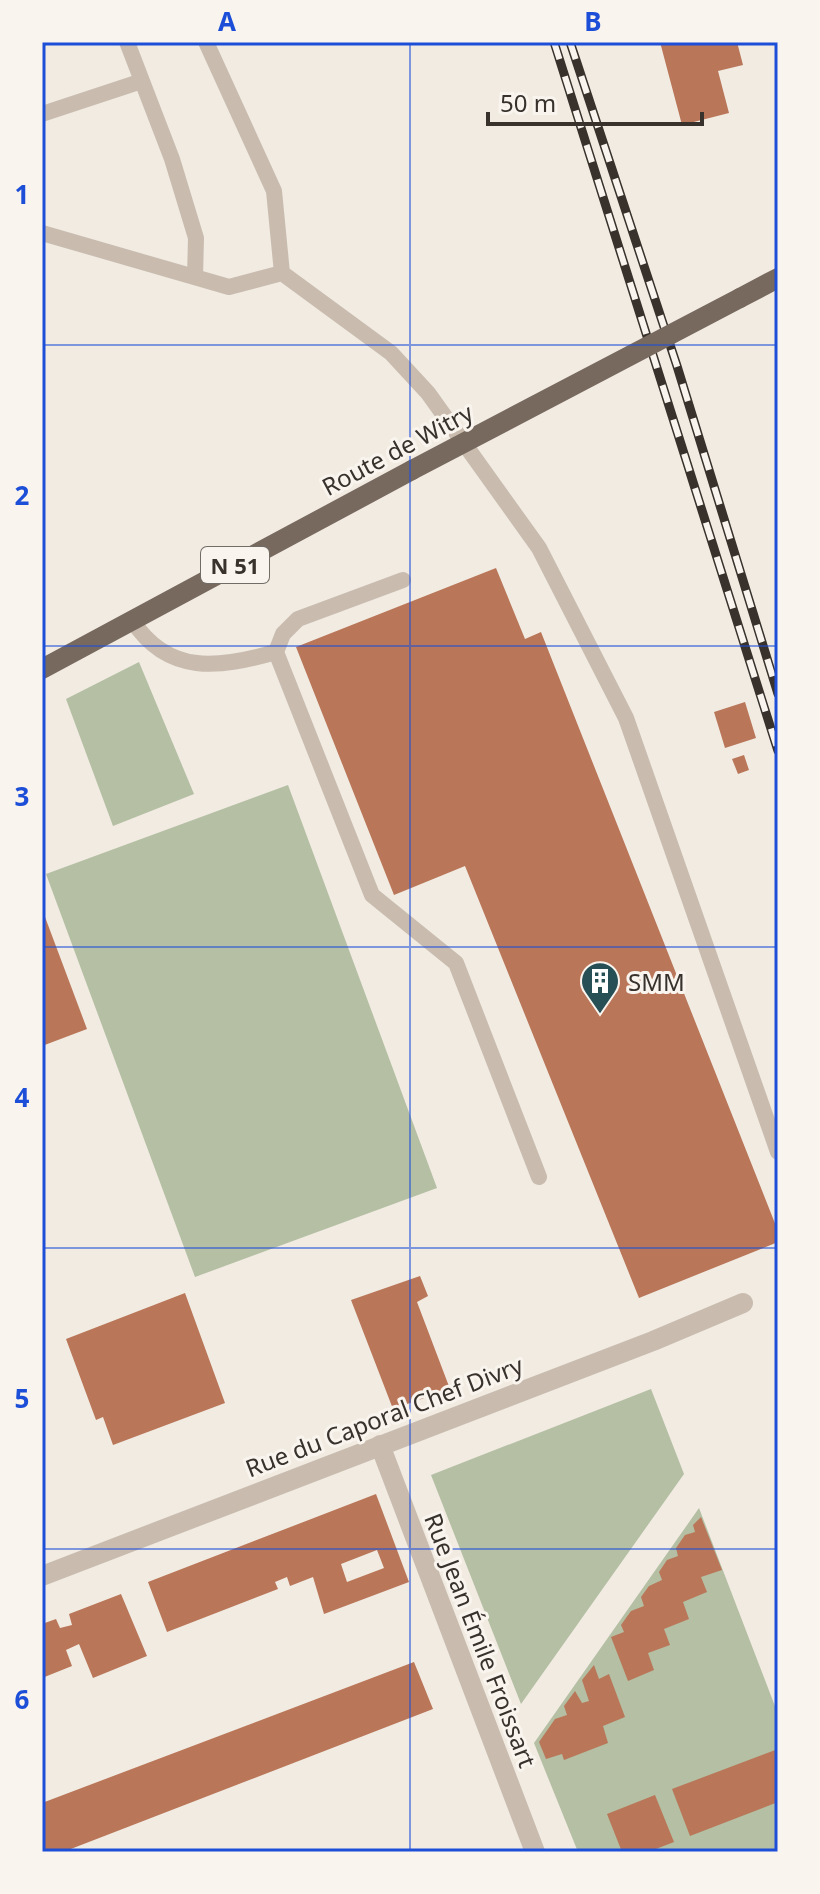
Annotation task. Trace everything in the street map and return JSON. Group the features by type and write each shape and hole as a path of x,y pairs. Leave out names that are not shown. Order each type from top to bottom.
{"main road":[{"name":"Route de Witry","path":"47,663 778,278"}],"street":[{"name":"Rue du Caporal Chef Divry","path":"42,1576 653,1341 743,1303"},
{"name":"Rue Jean Émile Froissart","path":"380,1445 535,1852"}],"lane":[{"path":"127,42 196,238 195,277"},
{"path":"206,42 274,191 282,273 391,353 428,393 539,548 626,718 778,1152"},
{"path":"42,114 142,81"},
{"path":"42,233 229,287 282,273"},
{"path":"403,580 298,619 283,634 276,652 372,895 456,963 539,1177"},
{"path":"132,620 146,641 199,665 219,666 276,652"}],"green space":[{"path":"139,662 194,794 113,826 66,699"},
{"path":"288,785 437,1188 195,1277 46,874"},
{"path":"651,1389 684,1474 521,1704 431,1475"},
{"path":"699,1508 778,1714 778,1852 578,1852 534,1743"}],"building":[{"path":"660,42 737,42 743,65 718,71 729,113 682,125"},
{"name":"SMM","path":"496,568 525,639 541,632 778,1231 778,1242 639,1298 465,866 394,895 296,647"},
{"path":"745,702 756,738 725,748 714,712"},
{"path":"744,755 749,770 738,774 732,759"},
{"path":"42,909 87,1029 42,1046"},
{"path":"420,1276 428,1296 417,1302 450,1389 393,1409 351,1300"},
{"path":"185,1293 225,1403 113,1445 103,1417 96,1420 66,1339"},
{"path":"376,1494 409,1582 324,1614 313,1577 290,1586 287,1577 275,1582 278,1589 167,1632 148,1582","holes":["377,1550 384,1568 347,1582 341,1564"]},
{"path":"701,1517 722,1570 701,1577 707,1592 683,1602 689,1619 664,1629 670,1645 648,1653 654,1670 628,1681 611,1637 624,1632 621,1625 631,1611 644,1606 641,1597 649,1586 662,1580 659,1572 667,1560 678,1556 676,1548 685,1535 695,1532 693,1525"},
{"path":"121,1594 147,1656 93,1678 79,1644 66,1650 72,1666 42,1678 42,1624 56,1619 60,1628 72,1625 69,1614"},
{"path":"414,1662 433,1709 63,1852 42,1852 42,1803"},
{"path":"594,1665 599,1679 609,1674 625,1717 603,1726 608,1743 564,1760 562,1754 546,1759 539,1742 555,1719 567,1715 564,1706 575,1691 582,1703 589,1701 582,1680"},
{"path":"778,1749 778,1802 690,1836 672,1789"},
{"path":"655,1795 674,1842 648,1852 622,1852 607,1814"}],"railway":[{"path":"554,42 778,751"},
{"path":"570,42 677,366 778,694"}],"place":[{"name":"SMM","path":"600,1015"}]}
